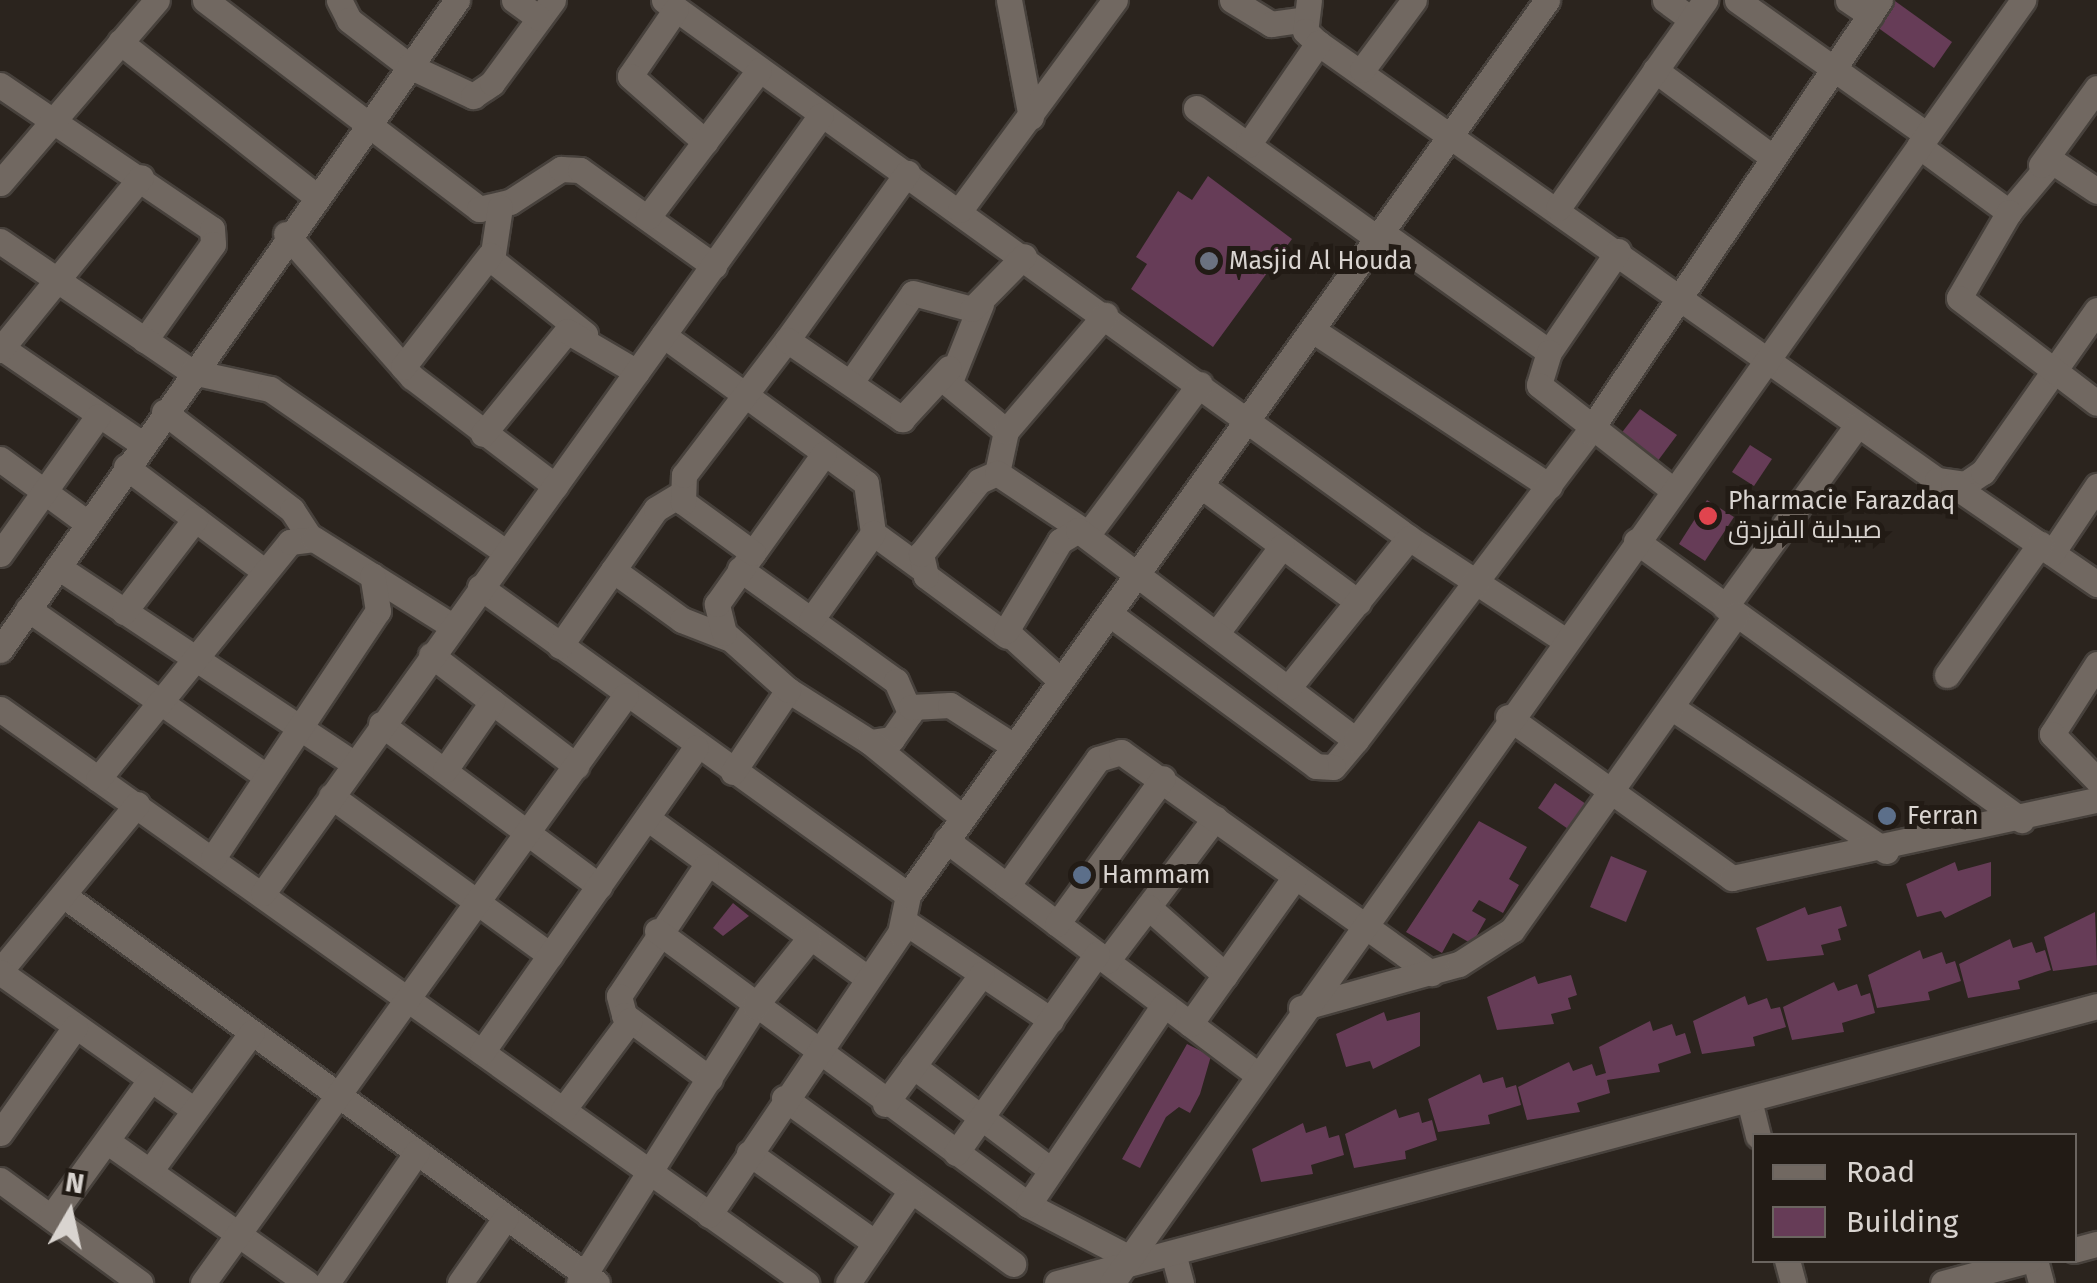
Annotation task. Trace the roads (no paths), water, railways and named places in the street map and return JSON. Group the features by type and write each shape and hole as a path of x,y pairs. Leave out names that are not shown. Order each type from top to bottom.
{"street":[{"path":"0,184 53,115 157,0"},
{"path":"205,0 494,208"},
{"path":"339,0 348,20 409,66 482,94 546,9 514,0"},
{"path":"0,650 313,194 457,0"},
{"path":"1009,0 1032,117"},
{"path":"960,210 1115,0"},
{"path":"1232,0 1271,24 1309,23 1362,70 1857,425 1953,485 2097,584"},
{"path":"1362,70 1414,0"},
{"path":"708,1216 904,922 908,895 1012,745 1253,422 1379,235 1547,0"},
{"path":"1558,208 1698,10 1665,0"},
{"path":"1737,0 1833,68 2009,212"},
{"path":"1122,1269 1254,1072 2023,0"},
{"path":"705,142 630,76 670,4 820,115 1024,256 1409,538 1564,640"},
{"path":"1110,614 1316,766 1333,767 1589,432 1677,293 1833,68 1866,5"},
{"path":"1248,145 1309,23"},
{"path":"120,42 313,194"},
{"path":"648,217 759,70"},
{"path":"1655,70 1772,157"},
{"path":"0,85 53,115 141,177 214,236 144,340"},
{"path":"2097,88 2009,212 1959,298 2097,403"},
{"path":"1196,108 1549,352"},
{"path":"263,893 352,762 507,554 820,115"},
{"path":"2041,165 2052,161 2097,191"},
{"path":"494,208 568,168 648,217 714,266"},
{"path":"560,646 656,508 681,494 742,393 786,340 908,174"},
{"path":"141,177 1,349 142,444"},
{"path":"402,366 490,255 494,208"},
{"path":"286,234 402,366 482,434 555,486"},
{"path":"0,240 192,372 270,389 507,554"},
{"path":"1618,251 1549,352 1542,393 1589,432 1673,490"},
{"path":"490,255 636,372"},
{"path":"786,340 902,419 949,368 981,304 1024,256"},
{"path":"851,382 913,293 960,310 981,304"},
{"path":"1953,485 1983,472 2097,310"},
{"path":"997,473 1006,431 1105,315"},
{"path":"1314,331 1550,486"},
{"path":"482,434 559,335 589,336"},
{"path":"663,335 869,487 872,532 811,620"},
{"path":"949,368 953,390 1006,431"},
{"path":"1007,636 1060,541 1088,534 1200,384"},
{"path":"164,412 292,510 310,538 452,626"},
{"path":"0,554 98,416"},
{"path":"1301,1008 1431,973 1488,951 1512,930 1612,796 1730,611 1857,425"},
{"path":"728,638 717,604 824,454"},
{"path":"0,458 87,524"},
{"path":"126,467 264,571"},
{"path":"997,473 1088,534 1138,577 1356,740"},
{"path":"920,568 979,481 997,473"},
{"path":"1947,675 2097,486"},
{"path":"1204,488 1358,602"},
{"path":"681,494 811,620 904,688 911,708"},
{"path":"124,612 196,519"},
{"path":"872,532 1060,680"},
{"path":"98,779 190,658 264,571 290,542 310,538"},
{"path":"1289,687 1409,538"},
{"path":"1636,541 2022,820"},
{"path":"1216,634 1282,546"},
{"path":"58,566 190,658 352,762"},
{"path":"614,570 682,620 728,638 788,690 870,742 962,817"},
{"path":"213,858 378,611 372,575"},
{"path":"480,587 696,748 908,895"},
{"path":"28,610 266,776"},
{"path":"431,655 576,766"},
{"path":"2097,664 2052,734 2097,780"},
{"path":"734,772 788,690"},
{"path":"203,1283 626,695"},
{"path":"445,770 492,702"},
{"path":"911,708 950,705 1012,745"},
{"path":"870,742 892,739 911,708"},
{"path":"1671,708 1886,852"},
{"path":"0,709 806,1283"},
{"path":"1508,717 1612,796 1732,878 1886,852 2097,800"},
{"path":"382,724 599,886"},
{"path":"482,1052 696,748"},
{"path":"1007,886 1098,759 1121,752 1431,973"},
{"path":"1057,924 1162,778"},
{"path":"331,796 550,955"},
{"path":"136,804 0,971 194,1110"},
{"path":"647,818 808,940 868,978"},
{"path":"956,1154 1051,1020 1148,907 1215,818"},
{"path":"946,840 1254,1072"},
{"path":"706,866 620,987 630,1020 710,1079"},
{"path":"1190,1024 1295,877"},
{"path":"63,895 587,1280 755,1006 808,940"},
{"path":"1148,907 1225,975"},
{"path":"904,922 1051,1020"},
{"path":"657,932 815,1054 1122,1269"},
{"path":"885,1104 982,974"},
{"path":"1028,1204 1164,1004"},
{"path":"1057,1283 1122,1269 2097,1006"},
{"path":"563,1110 630,1020"},
{"path":"0,1133 75,1027"},
{"path":"150,1171 252,1032"},
{"path":"914,1066 1052,1170"},
{"path":"51,1217 150,1080"},
{"path":"784,1098 1013,1264"},
{"path":"1749,1100 1757,1133"},
{"path":"108,1142 307,1283"},
{"path":"327,1283 417,1152"},
{"path":"748,1152 875,1243"},
{"path":"0,1180 140,1283"},
{"path":"848,1283 910,1192"},
{"path":"460,1283 506,1217"},
{"path":"1173,1253 1181,1283"},
{"path":"1943,1283 2020,1263"}],"place":[{"name":"Masjid Al Houda","path":"1209,261"},
{"name":"Pharmacie Farazdaq صيدلية الفرزدق","path":"1708,516"},
{"name":"Ferran","path":"1887,816"},
{"name":"Hammam","path":"1082,875"}]}
